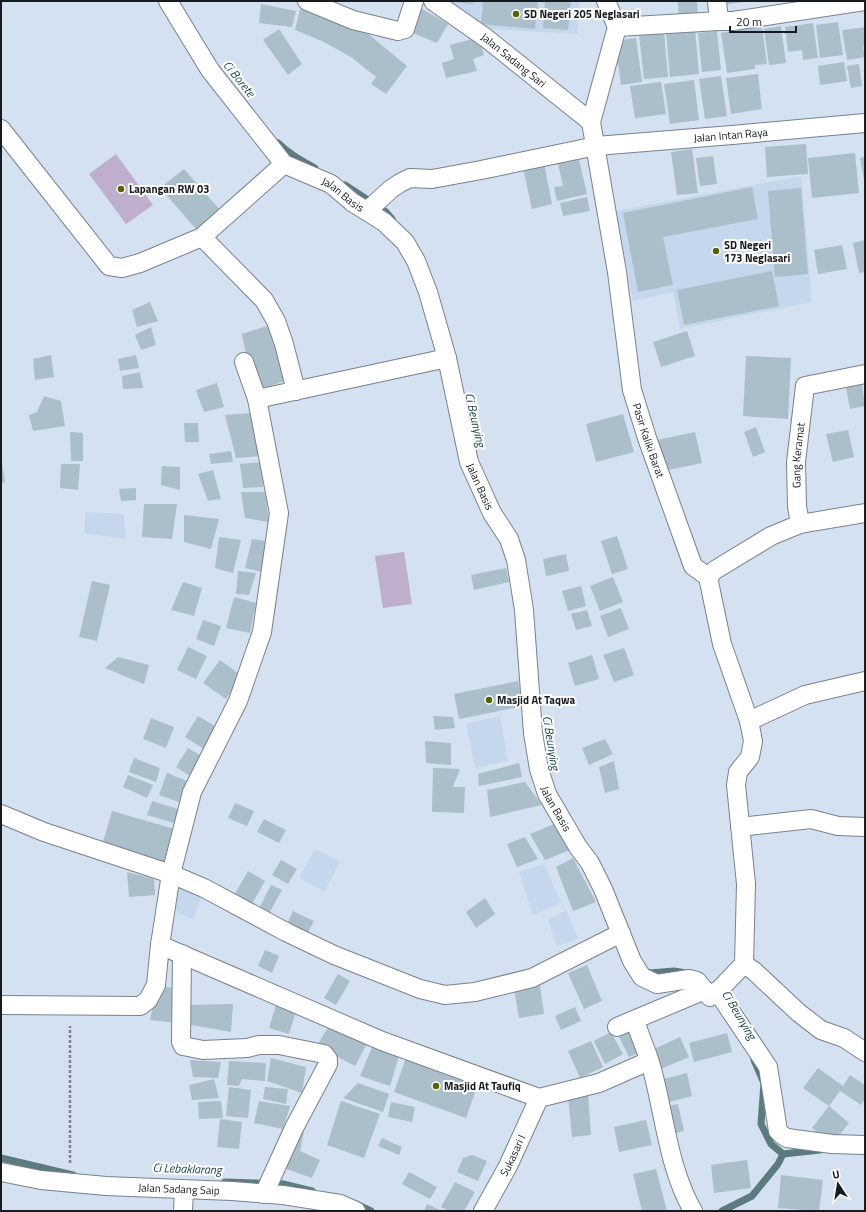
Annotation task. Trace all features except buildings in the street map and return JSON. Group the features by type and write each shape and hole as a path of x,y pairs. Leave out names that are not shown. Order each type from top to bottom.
{"street":[{"name":"Jalan Basis","path":"168,1 210,70 284,164 331,184 352,202 384,222 405,242 416,261 428,292 447,358 469,462 479,488 492,513 509,538 516,560 524,610 533,733 538,768 547,794 578,847 590,863 603,889 632,961 642,977 657,984 689,979 697,981 712,993"},
{"path":"307,1 353,20 398,31 405,29 414,1"},
{"name":"Jalan Sadang Sari","path":"433,1 486,38 591,122"},
{"path":"591,122 617,28 606,1"},
{"path":"717,1 719,21"},
{"path":"617,28 732,21 865,1"},
{"name":"Pasir Kaliki Barat","path":"591,122 617,272 632,390 647,438 693,566 708,577"},
{"name":"Jalan Intan Raya","path":"366,211 391,189 410,178 432,179 474,172 596,146 865,123"},
{"path":"1,129 109,266 122,268 140,263 202,237 284,164"},
{"path":"202,237 264,300 276,321 284,344 296,391"},
{"path":"257,399 447,358"},
{"path":"1,1005 140,1006 148,1000 156,985 160,945 171,874 192,792 238,701 262,632 279,513 257,399 244,362"},
{"name":"Gang Keramat","path":"800,524 797,506 796,462 804,386 865,374"},
{"path":"618,1027 654,1011 712,993 744,964 746,884 736,785 738,772 750,757 753,740 749,721 722,644 708,577 715,570 771,536 800,524 865,513"},
{"path":"749,721 806,695 865,681"},
{"path":"1,814 44,832 171,874 204,888 286,932 334,955 420,989 445,995 475,992 532,978 621,933"},
{"path":"740,827 811,820 838,826 865,827"},
{"path":"160,945 382,1041 539,1098 599,1082 649,1061"},
{"path":"182,954 181,1042 183,1046 203,1050 247,1048 259,1045 279,1045 324,1054 328,1059 328,1064 294,1128 268,1187"},
{"path":"744,964 754,971 799,1013 821,1030 844,1038 865,1052"},
{"path":"712,993 768,1067 778,1131 782,1135 787,1138 832,1144 865,1145"},
{"path":"635,1020 653,1072 667,1140 678,1177 693,1211"},
{"name":"Sukasari I","path":"483,1211 508,1166 539,1098"},
{"name":"Jalan Sadang Saip","path":"1,1172 55,1182 106,1186 232,1191 268,1187 340,1204 356,1211"},
{"path":"183,1211 184,1190"}],"path":[{"path":"70,1005 70,1171"}],"shaded area":[{"name":"SD Negeri 205 Neglasari","path":"432,1 580,1 577,34 475,28"},
{"name":"Lapangan RW 03","path":"116,154 153,205 126,224 89,174"},
{"name":"SD Negeri 173 Neglasari","path":"801,176 812,302 680,329 673,292 633,301 616,211"},
{"path":"85,512 124,514 125,539 84,533"},
{"path":"404,552 412,604 383,608 375,556"},
{"path":"500,716 508,761 475,768 466,724"},
{"path":"315,849 340,862 324,891 299,878"},
{"path":"544,864 561,903 533,915 519,872"},
{"path":"178,883 203,892 193,920 170,908"},
{"path":"566,910 578,939 557,946 548,920"}],"waterway":[{"name":"Ci Borete","path":"278,143 291,154 315,168"},
{"name":"Ci Beunying","path":"345,185 386,212 392,219"},
{"name":"Ci Beunying","path":"645,971 650,973 674,971 686,973"},
{"name":"Ci Beunying","path":"754,1060 764,1083 761,1124 771,1144 783,1154 820,1150"},
{"name":"Ci Lebaklarang","path":"722,1211 752,1196 778,1164 783,1154"},
{"name":"Ci Lebaklarang","path":"1,1158 73,1175"},
{"name":"Ci Lebaklarang","path":"225,1182 283,1184 312,1191"},
{"name":"Ci Lebaklarang","path":"356,1204 371,1211"}],"place":[{"name":"SD Negeri 205 Neglasari","path":"516,14"},
{"name":"Lapangan RW 03","path":"121,189"},
{"name":"SD Negeri 173 Neglasari","path":"716,251"},
{"name":"Masjid At Taqwa","path":"489,700"},
{"name":"Masjid At Taufiq","path":"436,1086"}]}
